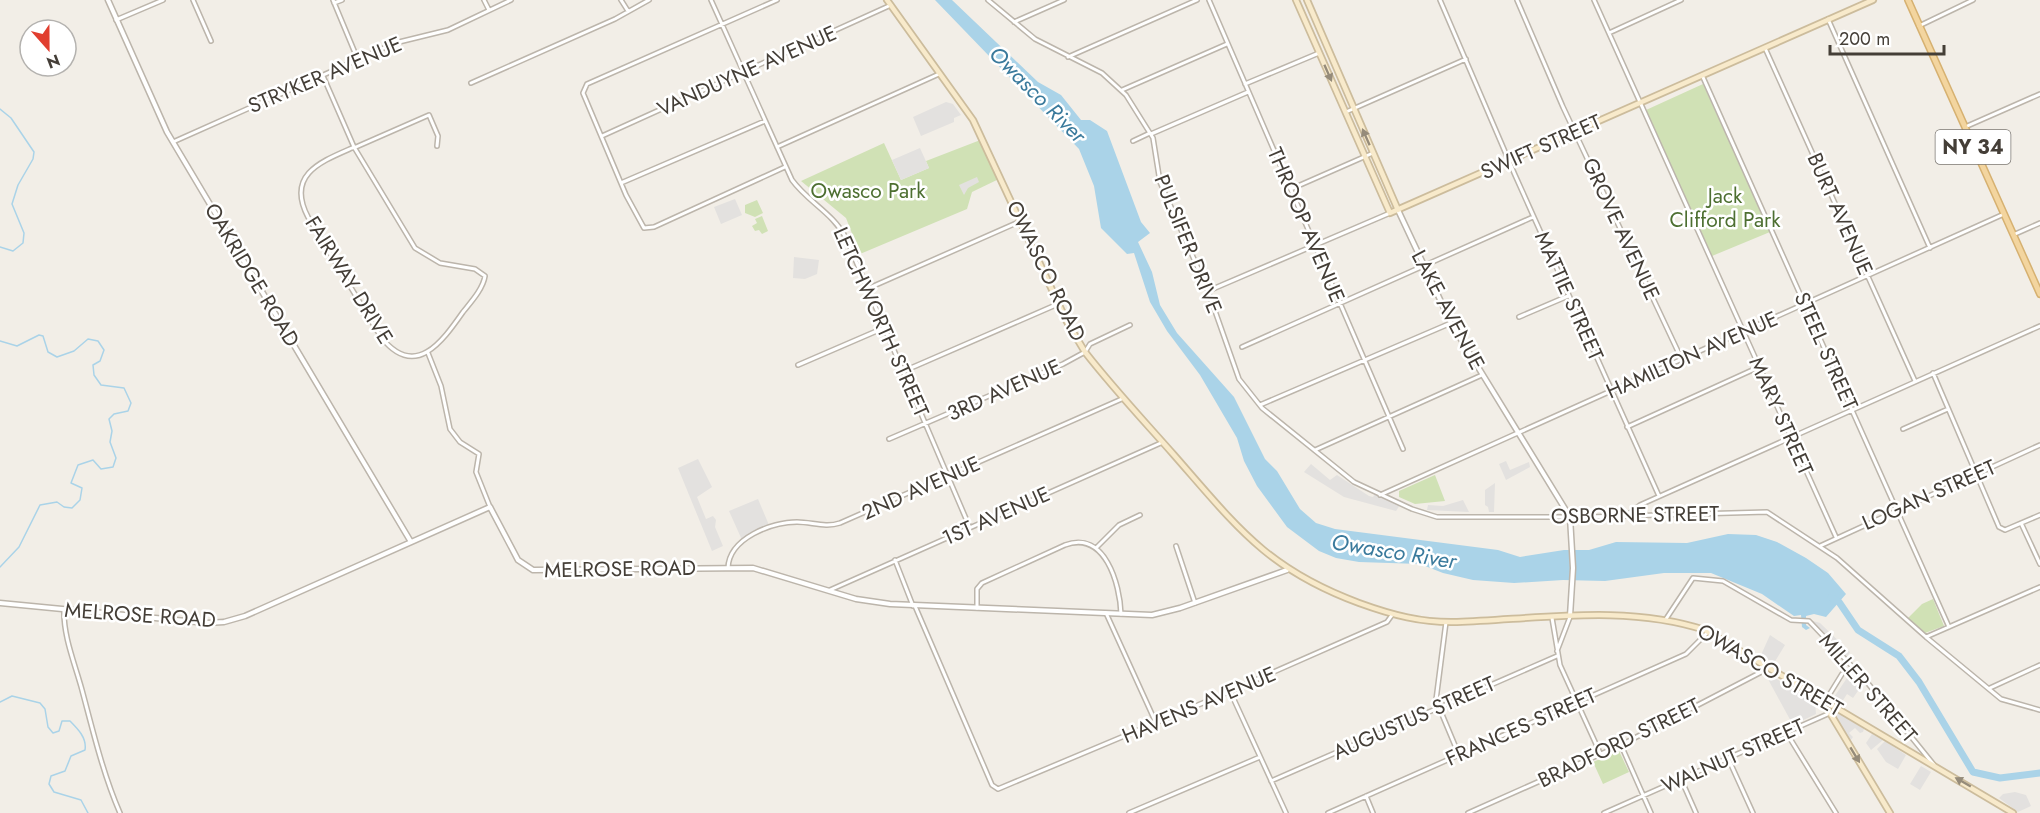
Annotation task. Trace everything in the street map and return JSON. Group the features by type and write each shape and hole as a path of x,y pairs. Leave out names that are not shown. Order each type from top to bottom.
{"main road":[{"path":"1296,0 1390,213"},
{"name":"LAKE AVENUE","path":"1307,0 1398,210"},
{"name":"SWIFT STREET","path":"1390,213 1873,0"},
{"name":"NY 34","path":"1908,0 2040,294"},
{"name":"OWASCO ROAD","path":"889,2 978,129 1058,304 1085,352 1251,542 1287,570 1334,594 1394,615"},
{"name":"OWASCO STREET","path":"1394,615 1422,621 1446,622 1622,615 1666,619 1708,632 2013,813"},
{"path":"1808,692 1830,713 1890,813"},
{"path":"1830,713 1834,707"}],"street":[{"name":"OAKRIDGE ROAD","path":"108,0 155,109 173,142 411,542"},
{"path":"116,20 163,0"},
{"path":"193,0 211,41"},
{"path":"342,0 333,2 358,60"},
{"path":"484,0 489,10"},
{"name":"STRYKER AVENUE","path":"173,142 404,40 448,30 511,0"},
{"path":"621,0 628,11"},
{"path":"471,83 649,0"},
{"name":"LETCHWORTH STREET","path":"711,0 785,167 800,190 831,216 842,229 886,327 970,528"},
{"path":"777,0 585,85 583,93 640,223 648,228 785,167"},
{"name":"PULSIFER DRIVE","path":"988,0 1035,39 1102,73 1122,90 1151,133 1156,150 1160,182 1208,291 1230,352"},
{"path":"1014,22 1064,0"},
{"path":"1068,57 1197,0"},
{"name":"THROOP AVENUE","path":"1209,0 1403,449"},
{"name":"MATTIE STREET","path":"1440,0 1533,217 1659,496"},
{"name":"GROVE AVENUE","path":"1517,0 1575,131 1682,360"},
{"name":"MARY STREET","path":"1594,0 1836,537"},
{"path":"1609,33 1682,0"},
{"path":"1919,26 1973,0"},
{"name":"VANDUYNE AVENUE","path":"602,136 889,2"},
{"path":"1828,19 1930,248"},
{"path":"1122,90 1227,44"},
{"name":"BURT AVENUE","path":"1765,48 1915,381"},
{"path":"1245,84 1319,53"},
{"path":"1345,112 1466,59"},
{"path":"777,147 941,74"},
{"name":"STEEL STREET","path":"1702,75 1949,627"},
{"path":"323,76 354,147 415,248 440,263 483,273 485,280 471,302 442,342 428,353 441,386 450,429 460,442 479,453 476,472 490,507"},
{"path":"1132,141 1248,92"},
{"path":"1964,127 2040,94"},
{"name":"FAIRWAY DRIVE","path":"428,353 406,355 388,346 303,206 301,187 308,172 326,160 429,115 438,136 437,146"},
{"path":"621,183 765,121"},
{"path":"1291,189 1373,153"},
{"name":"LAKE AVENUE","path":"1398,210 1451,323 1570,517 1572,539 1570,617"},
{"name":"SWIFT STREET","path":"1208,291 1390,213"},
{"name":"HAMILTON AVENUE","path":"1380,495 2004,214"},
{"path":"1242,347 1533,217"},
{"path":"868,288 1021,221"},
{"path":"2013,235 2040,223"},
{"path":"1519,317 1568,296"},
{"path":"904,372 1058,304"},
{"path":"1260,405 1451,323"},
{"path":"1085,352 1087,346 1130,325"},
{"path":"1626,516 1640,505 1659,496 2040,326"},
{"path":"798,365 886,327"},
{"name":"3RD AVENUE","path":"889,439 1085,352"},
{"name":"OSBORNE STREET","path":"1230,352 1239,379 1260,405 1354,482 1424,514 1570,517 1767,512 1850,568 1926,637 1989,689 2003,699 2038,709"},
{"path":"1627,427 1760,367"},
{"path":"1933,373 1995,519 2004,530 2040,515"},
{"path":"1315,450 1482,375"},
{"name":"2ND AVENUE","path":"728,568 729,556 736,547 766,529 797,522 836,525 1124,398"},
{"path":"1903,429 1948,410"},
{"name":"1ST AVENUE","path":"830,591 1163,442"},
{"name":"LOGAN STREET","path":"1820,546 2040,445"},
{"name":"MELROSE ROAD","path":"0,603 180,621 224,622 245,616 490,507 518,560 533,570 728,568 766,570 868,601 914,606 1152,615 1195,603 1287,570"},
{"path":"1096,548 1119,525 1140,515"},
{"path":"2022,523 2040,564"},
{"path":"977,608 978,587 986,581 1071,543 1086,543 1096,548 1114,573 1121,614"},
{"path":"1176,546 1195,603"},
{"path":"895,560 914,606"},
{"name":"MILLER STREET","path":"1666,619 1690,579 1700,578 1725,582 1791,620 1809,621 1866,681 1934,765"},
{"path":"1926,637 2040,587"},
{"name":"HAVENS AVENUE","path":"914,606 992,785 1001,788 1387,622 1394,615"},
{"path":"64,609 65,628 102,764 120,813"},
{"path":"1106,613 1156,723"},
{"path":"1556,654 1570,617"},
{"path":"1552,618 1556,654 1600,755"},
{"path":"1446,622 1436,700 1437,707 1459,754"},
{"name":"FRANCES STREET","path":"1328,813 1686,654 1708,632"},
{"name":"AUGUSTUS STREET","path":"1271,781 1556,654"},
{"path":"1989,689 2040,665"},
{"name":"BRADFORD STREET","path":"1468,813 1621,745 1769,668"},
{"path":"1825,702 1842,674"},
{"path":"1230,691 1286,813"},
{"name":"WALNUT STREET","path":"1604,813 1830,713"},
{"path":"1786,732 1836,813"},
{"path":"1621,745 1651,813"},
{"path":"1129,813 1260,757"},
{"path":"1728,758 1754,813"},
{"path":"1681,779 1696,813"},
{"path":"1366,796 1373,813"}],"green space":[{"name":"Jack Clifford Park","path":"1703,84 1770,232 1712,256 1646,110"},
{"name":"Owasco Park","path":"983,139 1001,178 972,192 967,209 860,254 846,218 801,181 884,143 901,180 929,168 926,161"},
{"path":"757,200 763,213 755,217 745,213 745,205"},
{"path":"762,216 768,231 762,234 759,230 755,231 752,226 757,223 755,219"},
{"path":"1435,475 1445,501 1415,504 1399,497 1399,491"},
{"path":"1933,599 1944,626 1925,633 1908,618 1922,604"},
{"path":"1619,751 1629,772 1603,784 1593,762"}],"shaded area":[{"path":"946,102 953,104 961,115 954,118 954,122 921,136 913,117"},
{"path":"920,148 929,168 901,180 892,160"},
{"path":"977,177 979,182 968,188 964,195 959,185"},
{"path":"735,199 742,215 721,224 714,207"},
{"path":"794,257 819,260 817,274 805,279 793,278"},
{"path":"698,459 712,487 697,497 706,519 713,516 716,520 715,527 723,546 712,551 678,468"},
{"path":"1506,461 1510,470 1529,462 1530,467 1506,480 1499,464"},
{"path":"1311,464 1330,480 1337,475 1369,496 1373,497 1375,494 1400,505 1396,511 1344,497 1304,472"},
{"path":"1495,483 1494,512 1489,512 1485,505 1485,490"},
{"path":"758,499 769,525 742,540 729,511"},
{"path":"1463,500 1469,512 1427,510 1428,505 1443,506"},
{"path":"1813,621 1820,623 1850,652 1846,658 1847,664 1811,626"},
{"path":"1770,635 1785,645 1774,663 1761,655"},
{"path":"1768,674 1812,700 1815,703 1816,714 1793,725 1769,681"},
{"path":"1847,678 1860,688 1853,698 1847,694 1840,705 1832,700"},
{"path":"1839,713 1864,729 1863,732 1860,733 1855,728 1849,733 1853,737 1850,741 1835,717"},
{"path":"1872,734 1883,740 1871,750 1866,743"},
{"path":"1885,741 1906,755 1898,769 1886,762 1877,749"},
{"path":"1921,766 1931,772 1920,790 1910,784"},
{"path":"2015,792 2026,795 2031,806 2018,812 1999,798 2003,794"}],"water":[{"path":"935,0 952,0 1038,82 1061,95 1081,120 1090,120 1107,131 1141,222 1150,233 1138,242 1152,272 1160,305 1177,333 1234,397 1265,459 1277,471 1300,509 1316,523 1335,529 1498,550 1520,557 1564,550 1589,550 1616,542 1687,543 1728,534 1756,535 1777,542 1806,558 1828,573 1846,594 1826,617 1814,614 1806,616 1806,625 1810,628 1806,630 1802,627 1801,615 1794,616 1762,594 1711,573 1664,573 1605,581 1563,580 1514,583 1473,580 1443,573 1420,564 1359,562 1336,558 1319,551 1287,527 1257,486 1244,461 1237,438 1200,375 1167,331 1150,302 1134,253 1127,254 1101,228 1094,186 1079,149"}],"waterway":[{"path":"0,109 11,118 34,152 33,159 18,185 12,204 24,233 23,243 13,251 0,247"},
{"path":"0,341 17,346 39,335 43,336 48,352 57,357 74,351 88,339 98,341 104,350 100,361 93,365 94,375 101,385 124,388 131,403 128,411 114,414 109,419 112,431 110,442 116,458 113,467 101,469 93,460 78,465 71,483 82,488 80,500 72,508 64,507 57,502 40,505 19,547 0,567"},
{"name":"Owasco River","path":"1831,597 1839,602 1858,630 1899,656 1919,682 1973,772 2000,778 2040,773"},
{"path":"0,702 12,696 40,703 45,709 48,727 53,733 59,731 62,721 70,721 79,731 85,742 85,750 71,756 65,771 51,776 49,784 54,792 81,800 88,813"}]}
